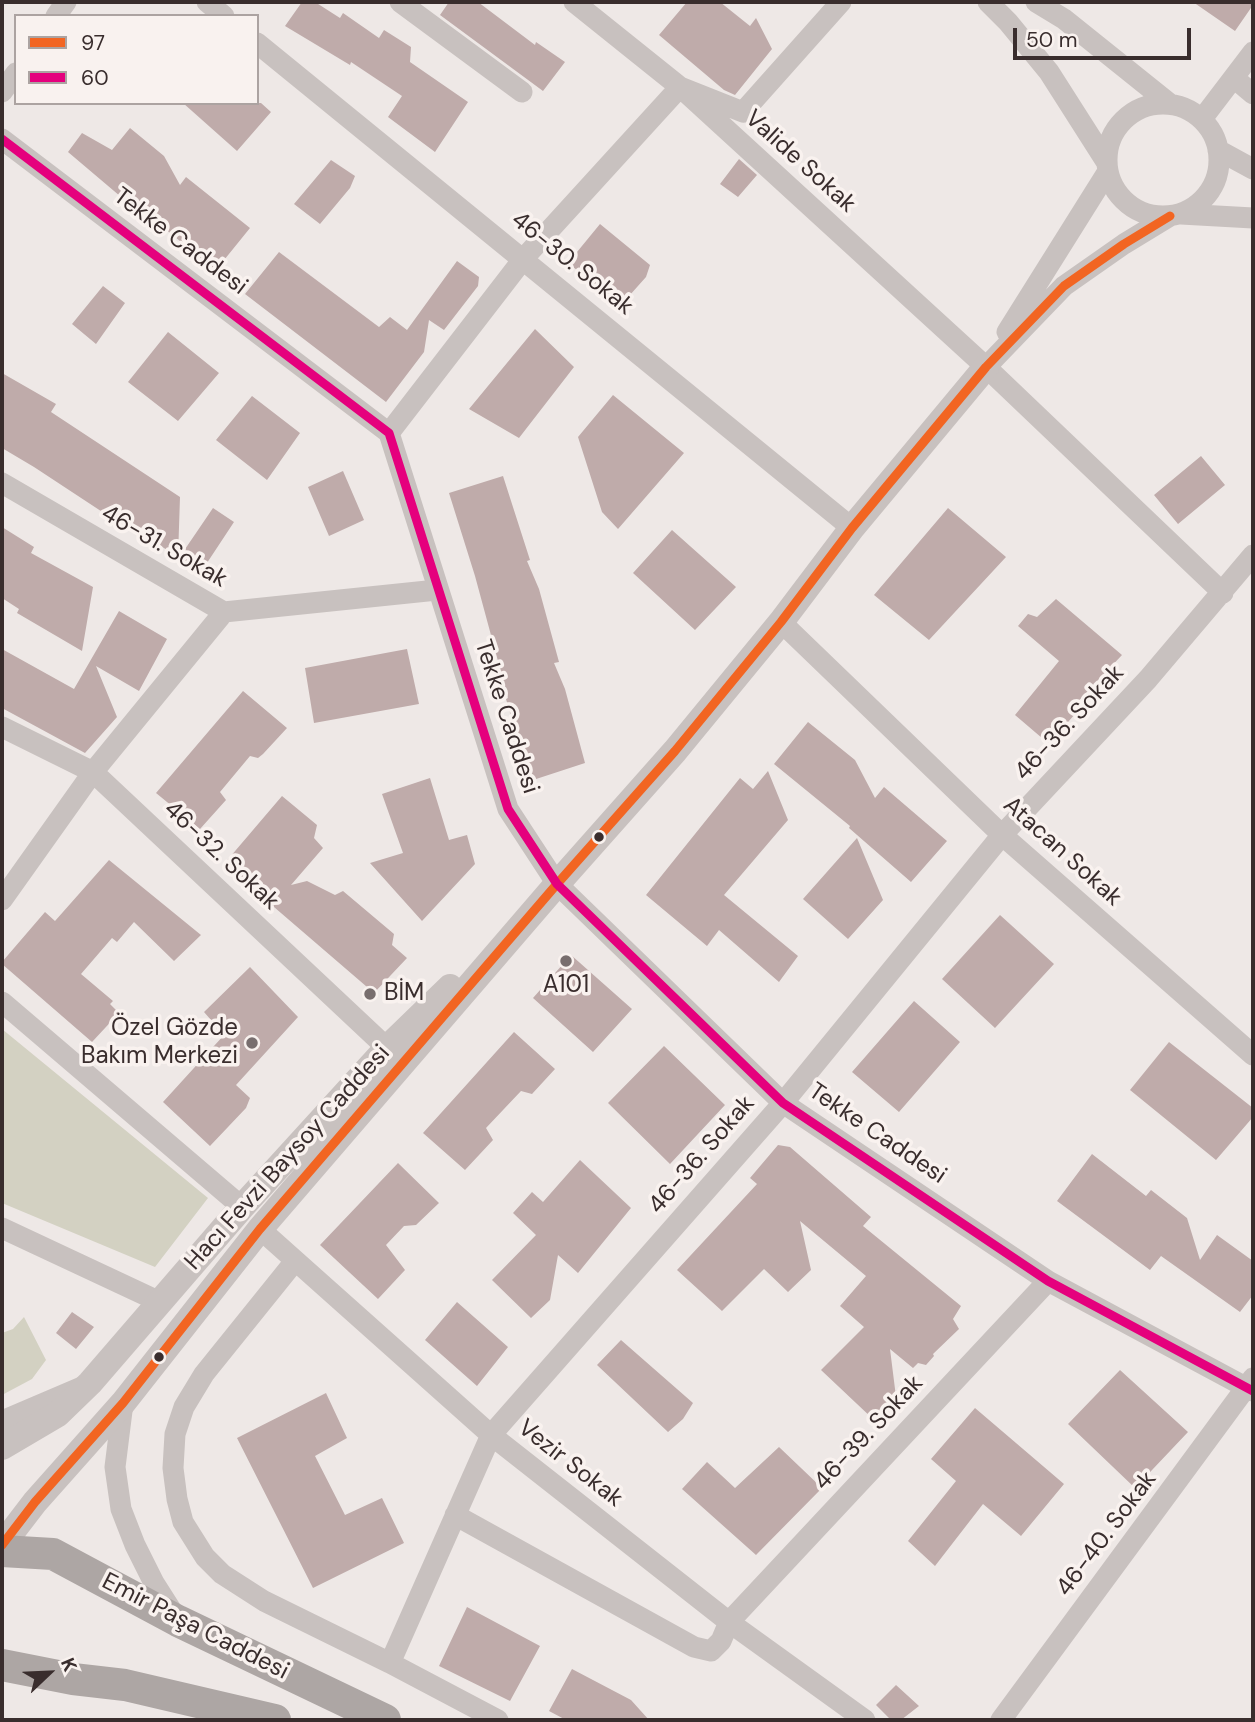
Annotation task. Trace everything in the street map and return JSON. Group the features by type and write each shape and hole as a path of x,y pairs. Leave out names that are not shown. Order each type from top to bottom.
{"main road":[{"name":"Emir Paşa Caddesi","path":"2,1552 53,1554 178,1621 385,1720"},
{"name":"Emir Paşa Caddesi","path":"2,1665 73,1679 125,1685 275,1720"}],"street":[{"path":"207,2 222,14"},
{"path":"400,2 522,92"},
{"name":"Valide Sokak","path":"574,2 680,88 986,367 1223,593"},
{"path":"389,433 524,258 680,88 743,113 841,2"},
{"path":"988,2 1049,72 1107,167 1114,188 1130,205 1149,214 1253,218"},
{"path":"1036,2 1064,19 1170,104 1187,109 1202,119 1212,134 1218,150 1217,176 1209,192 1196,205 1175,215"},
{"name":"46-30. Sokak","path":"259,45 852,528"},
{"path":"1202,119 1253,52"},
{"path":"2,92 14,76"},
{"path":"1234,78 1253,94"},
{"path":"1107,167 1110,141 1126,117 1145,107 1170,104"},
{"name":"Tekke Caddesi","path":"2,139 389,433 508,809 557,884 783,1103 1048,1281 1252,1386"},
{"path":"1218,150 1253,169"},
{"name":"Hacı Fevzi Baysoy Caddesi","path":"986,367 1107,167"},
{"name":"Hacı Fevzi Baysoy Caddesi","path":"2,1545 35,1502 123,1403 260,1229 675,751 781,622 852,528 986,367 1064,286 1124,244 1175,215"},
{"name":"46-31. Sokak","path":"2,483 224,612 437,590"},
{"name":"46-36. Sokak","path":"390,1663 491,1435 783,1103 1002,835 1147,679 1253,555"},
{"path":"2,900 93,772 224,612"},
{"name":"Atacan Sokak","path":"781,622 1002,835 1253,1055"},
{"name":"46-32. Sokak","path":"2,727 93,772 387,1048"},
{"name":"Hacı Fevzi Baysoy Caddesi","path":"2,1447 58,1413 90,1383 242,1207 387,1048 557,884"},
{"path":"2,1002 242,1207"},
{"path":"2,1228 160,1302"},
{"name":"Vezir Sokak","path":"260,1229 491,1435 729,1622 865,1720"},
{"path":"296,1261 204,1374 184,1407 175,1434 173,1468 183,1522 205,1557 222,1574 264,1601 498,1720"},
{"name":"46-39. Sokak","path":"455,1515 694,1647 711,1651 721,1641 729,1622 1048,1281"},
{"name":"Hacı Fevzi Baysoy Caddesi","path":"2,1421 90,1383"},
{"name":"46-40. Sokak","path":"1001,1720 1252,1386"},
{"path":"123,1403 115,1467 121,1509 149,1574 178,1621"}],"shaded area":[{"path":"2,1029 208,1198 155,1267 2,1203"},
{"path":"24,1317 46,1360 32,1379 2,1395 2,1333 13,1329"}],"building":[{"path":"302,2 315,2 340,18 343,13 379,38 384,30 411,47 410,62 468,102 435,152 388,117 402,96 351,62 350,65 285,26"},
{"path":"449,2 478,2 535,45 536,42 565,62 543,91 440,15"},
{"path":"687,2 720,2 750,26 756,18 772,49 735,95 724,90 659,35"},
{"path":"1193,2 1253,2 1253,5 1235,31"},
{"path":"261,103 271,112 237,151 185,105"},
{"path":"130,128 164,156 180,185 186,177 250,228 216,270 129,200 127,202 68,152 82,133 112,150"},
{"path":"739,159 757,175 738,197 720,184"},
{"path":"331,160 355,176 350,188 320,224 294,204"},
{"path":"600,224 650,265 646,277 621,305 568,263"},
{"path":"279,252 379,327 390,317 407,330 457,261 479,277 478,286 444,330 429,320 424,352 386,402 245,294"},
{"path":"103,286 125,303 96,344 72,324"},
{"path":"535,329 574,367 519,438 469,409"},
{"path":"168,332 219,373 178,421 128,382"},
{"path":"2,373 56,404 51,412 180,497 178,557 153,541 151,544 2,448"},
{"path":"613,395 684,453 618,529 602,512 578,437"},
{"path":"252,396 300,433 267,480 216,440"},
{"path":"1201,456 1225,485 1178,524 1154,495"},
{"path":"343,471 364,520 329,536 308,487"},
{"path":"503,476 530,560 527,561 539,589 559,662 554,663 565,689 585,763 530,781 475,576 449,493"},
{"path":"213,508 234,522 201,572 179,558"},
{"path":"948,508 1006,557 929,640 874,595"},
{"path":"2,527 34,547 31,553 93,587 82,651 17,613 19,609 2,598"},
{"path":"672,530 736,587 695,630 633,573"},
{"path":"1056,599 1122,655 1071,709 1075,714 1049,744 1015,715 1059,661 1018,626 1028,614 1037,617"},
{"path":"119,611 167,639 139,691 96,666 117,717 85,753 2,708 2,649 74,689"},
{"path":"407,649 419,704 314,723 305,668"},
{"path":"243,691 287,728 258,758 250,756 220,792 226,800 200,829 156,793"},
{"path":"808,722 855,760 875,798 884,787 947,841 911,882 849,828 850,826 774,764"},
{"path":"768,771 788,820 724,895 798,956 779,982 719,930 707,946 646,895 740,778 753,789"},
{"path":"430,778 449,840 467,835 475,864 422,921 370,863 403,853 382,794"},
{"path":"282,796 317,825 314,838 323,848 291,885 307,881 335,895 343,891 394,934 392,945 407,958 374,993 224,864"},
{"path":"857,838 883,900 848,939 803,899"},
{"path":"109,860 201,935 174,961 134,922 117,942 112,938 81,974 113,1001 110,1004 119,1013 92,1042 2,962 45,912 55,921"},
{"path":"1000,915 1054,964 995,1028 942,979"},
{"path":"571,955 632,1009 593,1052 533,998"},
{"path":"250,967 298,1017 236,1085 250,1098 246,1108 210,1146 163,1102 224,1035 204,1012"},
{"path":"914,1001 960,1042 899,1112 852,1072"},
{"path":"514,1032 555,1069 532,1094 521,1091 486,1128 493,1140 465,1170 423,1133"},
{"path":"1169,1042 1253,1108 1253,1117 1216,1160 1130,1090"},
{"path":"664,1046 725,1105 670,1164 608,1103"},
{"path":"778,1145 790,1147 871,1217 863,1226 961,1306 953,1319 959,1329 933,1354 926,1365 918,1363 913,1368 890,1349 896,1397 874,1420 821,1370 864,1327 840,1306 866,1276 800,1221 811,1270 788,1292 764,1269 722,1311 677,1270 757,1184 750,1178"},
{"path":"1092,1154 1146,1196 1151,1190 1187,1218 1200,1260 1217,1235 1253,1261 1253,1295 1240,1312 1161,1256 1150,1270 1057,1201"},
{"path":"580,1160 631,1208 578,1273 558,1255 550,1300 531,1318 492,1280 536,1235 513,1213 532,1192 543,1202"},
{"path":"398,1163 439,1203 416,1225 404,1226 386,1245 405,1270 378,1299 320,1245"},
{"path":"457,1302 508,1347 477,1386 425,1340"},
{"path":"72,1312 94,1327 76,1349 56,1333"},
{"path":"621,1340 693,1403 683,1419 668,1432 597,1365"},
{"path":"1120,1370 1188,1432 1135,1488 1068,1424"},
{"path":"326,1393 347,1438 315,1456 345,1515 382,1498 404,1543 313,1588 237,1438"},
{"path":"975,1408 1064,1484 1021,1536 983,1504 935,1566 908,1541 956,1481 931,1459"},
{"path":"779,1447 822,1488 756,1555 682,1489 707,1462 735,1488"},
{"path":"467,1607 540,1646 510,1701 439,1666"},
{"path":"572,1669 631,1700 649,1720 566,1720 549,1711"},
{"path":"896,1685 919,1706 901,1720 891,1720 876,1705"}],"transit line":[{"name":"60","path":"2,139 389,433 508,809 557,884 783,1103 1048,1281 1253,1391"},
{"name":"97","path":"2,1545 35,1502 123,1403 260,1229 675,751 781,622 852,528 986,367 1064,286 1170,216"}],"place":[{"name":"A101","path":"566,961"},
{"name":"BİM","path":"370,994"},
{"name":"Özel Gözde Bakım Merkezi","path":"252,1043"}]}
